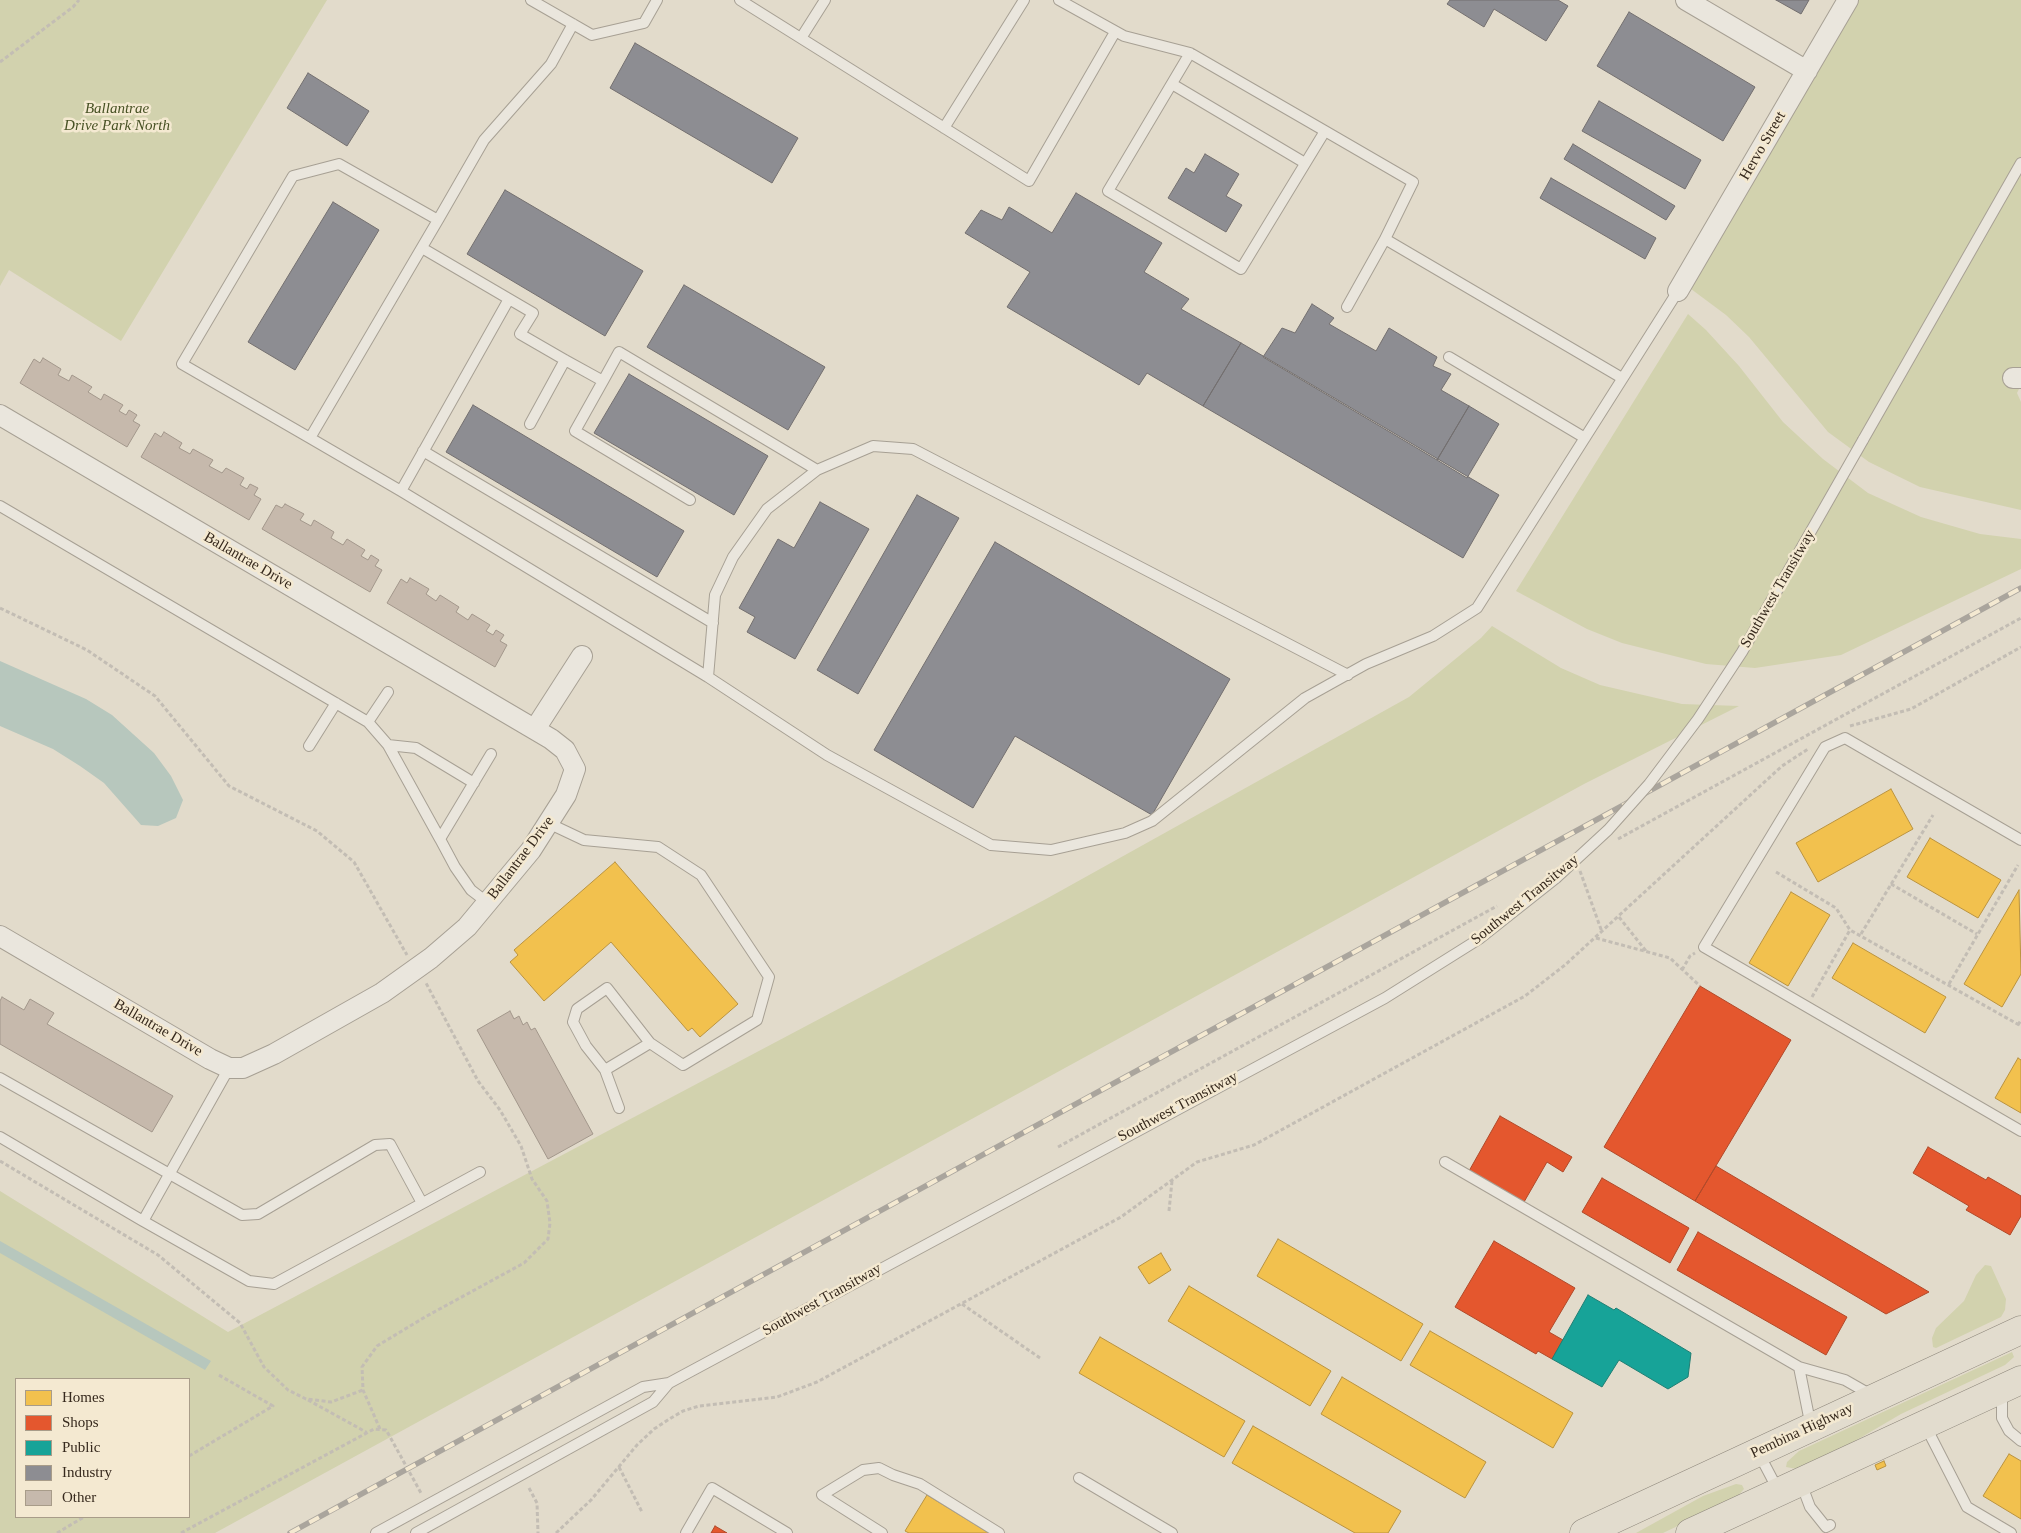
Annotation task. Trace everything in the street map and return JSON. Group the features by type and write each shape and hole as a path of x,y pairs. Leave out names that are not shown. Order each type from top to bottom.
{"main road":[{"name":"Pembina Highway","path":"1584,1533 2021,1330"},
{"path":"1690,1533 2012,1384"}],"street":[{"path":"1686,0 1807,71"},
{"name":"Hervo Street","path":"1678,291 1848,0"},
{"name":"Ballantrae Drive","path":"0,415 534,730 566,750 575,769 566,795 531,850 467,927 417,968 382,993 274,1054 244,1068 229,1068 0,936"},
{"path":"534,730 582,656"}],"lane":[{"path":"531,0 592,35 644,22 657,0"},
{"path":"740,0 1030,181 1115,32"},
{"path":"801,38 825,0"},
{"path":"944,128 1024,0"},
{"path":"1059,0 1124,36 1190,54 1413,182 1385,239 1347,307"},
{"path":"310,438 484,140 551,64 573,24"},
{"path":"1190,54 1108,191 1241,269 1325,131"},
{"path":"1172,84 1305,163"},
{"name":"Southwest Transitway","path":"376,1533 643,1387 668,1383 1385,998 1480,939 1556,878 1608,830 1649,784 1698,719 1742,652 2021,163"},
{"path":"438,220 339,164 293,176 182,364 401,491 708,677 827,755 991,845 1051,850 1125,833 1152,821 1305,698 1366,664 1433,636 1477,608 1678,291"},
{"path":"1385,239 1622,378"},
{"path":"422,248 533,313 520,334 603,381"},
{"path":"401,491 510,299"},
{"path":"690,500 575,431 619,352 817,470"},
{"path":"1449,357 1585,438"},
{"path":"530,424 565,360"},
{"path":"708,677 715,595 732,557 767,509 817,470 873,446 913,449 1348,675"},
{"path":"423,451 712,623"},
{"path":"0,506 368,722 388,745 455,867 471,890 488,903"},
{"path":"368,722 388,692"},
{"path":"309,746 336,703"},
{"path":"2021,840 1845,738 1825,747 1704,947 2021,1131"},
{"path":"388,745 416,748 474,783"},
{"path":"440,839 491,754"},
{"path":"548,823 584,840 658,846 701,875 769,977 758,1020 683,1064 650,1043 607,988 577,1010 573,1022 586,1046 604,1070 619,1108"},
{"path":"604,1070 650,1043"},
{"path":"143,1221 229,1068"},
{"path":"0,1078 170,1176 242,1215 258,1214 375,1145 390,1144 422,1203"},
{"path":"0,1137 250,1281 274,1284 480,1172"},
{"path":"1445,1162 1799,1367 1845,1380 1876,1397"},
{"path":"1799,1367 1811,1427"},
{"name":"Southwest Transitway","path":"416,1533 653,1402 668,1383"},
{"path":"2012,1384 2002,1418 2009,1431 2021,1441"},
{"path":"1924,1424 1968,1507 2011,1533"},
{"path":"1758,1452 1830,1528"},
{"path":"882,1533 822,1495 863,1470 879,1468 920,1484 998,1533"},
{"path":"1079,1478 1172,1533"},
{"path":"686,1533 712,1488 786,1533"}],"path":[{"path":"0,62 73,7 79,0"},
{"path":"0,608 87,650 155,696 229,786 317,831 354,862 402,949 417,968 478,1081 500,1110 521,1146 532,1179 546,1202 550,1223 548,1239 524,1263 425,1317 377,1346 362,1367 364,1390 380,1429"},
{"path":"1844,728 1862,721 1911,709 2021,646"},
{"path":"556,1533 591,1500 654,1429 683,1411 700,1406 777,1397 817,1382 1121,1217 1207,1158 1254,1145 1525,996 1565,965 1619,917 1782,766 1813,746"},
{"path":"1861,934 1933,815"},
{"path":"1577,862 1602,932"},
{"path":"1949,984 2018,865"},
{"path":"1776,872 1836,908 1850,930 1861,934 2020,1026 2021,1020"},
{"path":"1891,884 1978,934"},
{"path":"1619,917 1647,952"},
{"path":"1807,1006 1850,930"},
{"path":"1596,937 1670,958 1700,986"},
{"path":"1682,970 1690,956 1704,947"},
{"path":"0,1161 158,1255 240,1323 264,1367 288,1390 366,1432"},
{"path":"1169,1211 1172,1181"},
{"path":"962,1304 1040,1358"},
{"path":"190,1455 273,1406 217,1374"},
{"path":"306,1399 331,1402 364,1390"},
{"path":"181,1533 366,1432 380,1429 386,1430 390,1435 427,1505"},
{"path":"619,1467 642,1512"},
{"path":"529,1488 537,1503 538,1533"},
{"path":"57,1533 82,1518"}],"green space":[{"name":"Ballantrae Drive Park North","path":"0,0 327,0 121,341 9,270 0,286"},
{"path":"1848,0 2021,0 2021,385 2017,393 2021,402 2021,510 1920,487 1869,462 1828,432 1749,337 1726,315 1683,283"},
{"path":"1688,314 1706,330 1739,366 1783,422 1823,459 1868,493 1921,517 1980,534 2021,539 2021,569 1841,655 1755,668 1706,664 1622,643 1587,629 1516,591"},
{"path":"1492,626 1561,668 1600,685 1682,704 1739,706 1584,784 215,1533 0,1533 0,1191 228,1332 1046,899 1409,697 1481,638"},
{"path":"1985,1265 1991,1266 2006,1299 2005,1310 2001,1317 1936,1348 1933,1347 1932,1338 1936,1328 1964,1301 1976,1275"},
{"path":"2012,1352 2014,1357 2005,1365 1901,1414 1831,1455 1797,1469 1786,1467 1787,1462 1799,1451"},
{"path":"1736,1484 1742,1485 1744,1489 1736,1498 1663,1533 1636,1533 1703,1496"}],"shaded area":[{"path":"0,661 86,699 112,715 154,753 171,776 183,800 176,818 158,826 141,825 104,783 80,766 53,749 0,726"},
{"path":"0,1241 211,1361 205,1370 0,1253"}],"building: Homes":[{"path":"1891,789 1913,829 1818,882 1796,843"},
{"path":"1930,838 2001,880 1978,918 1907,877"},
{"path":"615,862 738,1004 700,1037 692,1028 688,1031 611,942 544,1001 510,962 518,955 514,950"},
{"path":"2019,890 2021,974 2002,1007 1964,984"},
{"path":"1791,892 1830,915 1788,986 1749,963"},
{"path":"1853,943 1946,997 1925,1033 1832,978"},
{"path":"2018,1058 2021,1060 2021,1113 1995,1098"},
{"path":"1278,1239 1423,1324 1401,1361 1257,1276"},
{"path":"1161,1253 1171,1270 1149,1284 1138,1267"},
{"path":"1189,1286 1331,1371 1310,1406 1168,1321"},
{"path":"1430,1331 1573,1413 1553,1448 1410,1365"},
{"path":"1100,1337 1245,1421 1224,1457 1079,1373"},
{"path":"1342,1377 1486,1462 1465,1498 1321,1414"},
{"path":"1253,1426 1401,1511 1388,1533 1355,1533 1232,1463"},
{"path":"2009,1454 2021,1461 2021,1519 1983,1496"},
{"path":"1884,1461 1886,1466 1877,1470 1875,1465"},
{"path":"927,1495 989,1533 909,1533 905,1531"}],"building: Shops":[{"path":"1700,986 1791,1040 1695,1201 1604,1147"},
{"path":"1500,1116 1572,1157 1563,1172 1547,1162 1524,1202 1469,1171"},
{"path":"1928,1147 1986,1180 1988,1177 2021,1196 2021,1216 2010,1235 1966,1210 1969,1206 1913,1173"},
{"path":"1716,1166 1929,1292 1886,1314 1695,1201"},
{"path":"1602,1178 1689,1228 1670,1263 1582,1212"},
{"path":"1698,1232 1847,1317 1826,1355 1677,1270"},
{"path":"1494,1241 1575,1288 1549,1332 1563,1340 1552,1359 1538,1351 1536,1354 1455,1307"},
{"path":"715,1526 727,1533 711,1533"}],"building: Public":[{"path":"1588,1295 1614,1310 1616,1308 1691,1353 1688,1377 1668,1389 1619,1360 1602,1387 1552,1359"}],"building: Industry":[{"path":"1450,0 1558,0 1568,6 1546,41 1494,9 1484,27 1447,4"},
{"path":"1776,0 1809,0 1801,14"},
{"path":"1629,12 1755,87 1723,141 1597,66"},
{"path":"635,43 798,138 772,183 610,88"},
{"path":"308,73 369,111 347,146 287,108"},
{"path":"1599,101 1701,160 1685,189 1582,131"},
{"path":"1573,144 1675,206 1666,220 1564,159"},
{"path":"1205,154 1239,174 1226,196 1242,205 1226,232 1168,198 1186,168 1194,173"},
{"path":"1551,178 1656,238 1645,259 1540,198"},
{"path":"505,190 643,271 605,336 467,254"},
{"path":"1076,193 1162,243 1144,272 1189,299 1181,309 1241,343 1203,406 1147,373 1139,385 1007,307 1030,272 965,233 981,210 1002,220 1009,207 1052,233"},
{"path":"333,202 379,230 295,370 248,342"},
{"path":"684,285 825,367 788,430 647,347"},
{"path":"1312,304 1334,318 1329,324 1376,351 1389,328 1437,357 1433,366 1451,374 1441,390 1469,406 1437,460 1263,357 1282,328 1295,333"},
{"path":"1241,343 1499,495 1463,558 1203,406"},
{"path":"629,374 768,456 734,515 594,433"},
{"path":"473,405 684,531 657,577 446,452"},
{"path":"1469,406 1499,424 1467,478 1437,460"},
{"path":"917,495 959,518 858,694 817,670"},
{"path":"820,502 869,529 795,659 747,632 755,617 739,608 778,539 794,548"},
{"path":"995,542 1230,679 1152,815 1015,736 973,808 874,750"}],"building: Other":[{"path":"43,358 61,369 58,375 69,381 72,375 92,387 88,392 101,400 104,394 123,405 119,411 126,415 129,410 137,415 133,421 140,425 127,447 20,383 34,359 40,363"},
{"path":"164,432 182,443 179,448 190,454 193,449 213,460 209,466 222,473 226,468 244,478 240,485 247,489 250,484 258,488 254,495 261,499 249,520 141,457 155,433 161,437"},
{"path":"285,504 304,514 300,520 311,526 314,520 334,532 331,538 343,545 347,539 365,550 361,556 368,560 371,555 379,560 375,566 382,570 370,592 262,529 276,505 282,508"},
{"path":"410,578 429,589 426,594 436,601 440,595 459,607 456,612 468,620 472,614 490,625 486,631 493,635 496,630 504,635 500,641 507,645 495,667 387,603 401,579 407,583"},
{"path":"2,997 24,1010 30,999 54,1013 47,1024 173,1096 152,1132 0,1044 0,1001"},
{"path":"510,1011 514,1019 519,1016 523,1025 527,1022 531,1030 535,1028 593,1134 548,1159 477,1030"}],"railway":[{"path":"290,1533 2021,588"}]}
